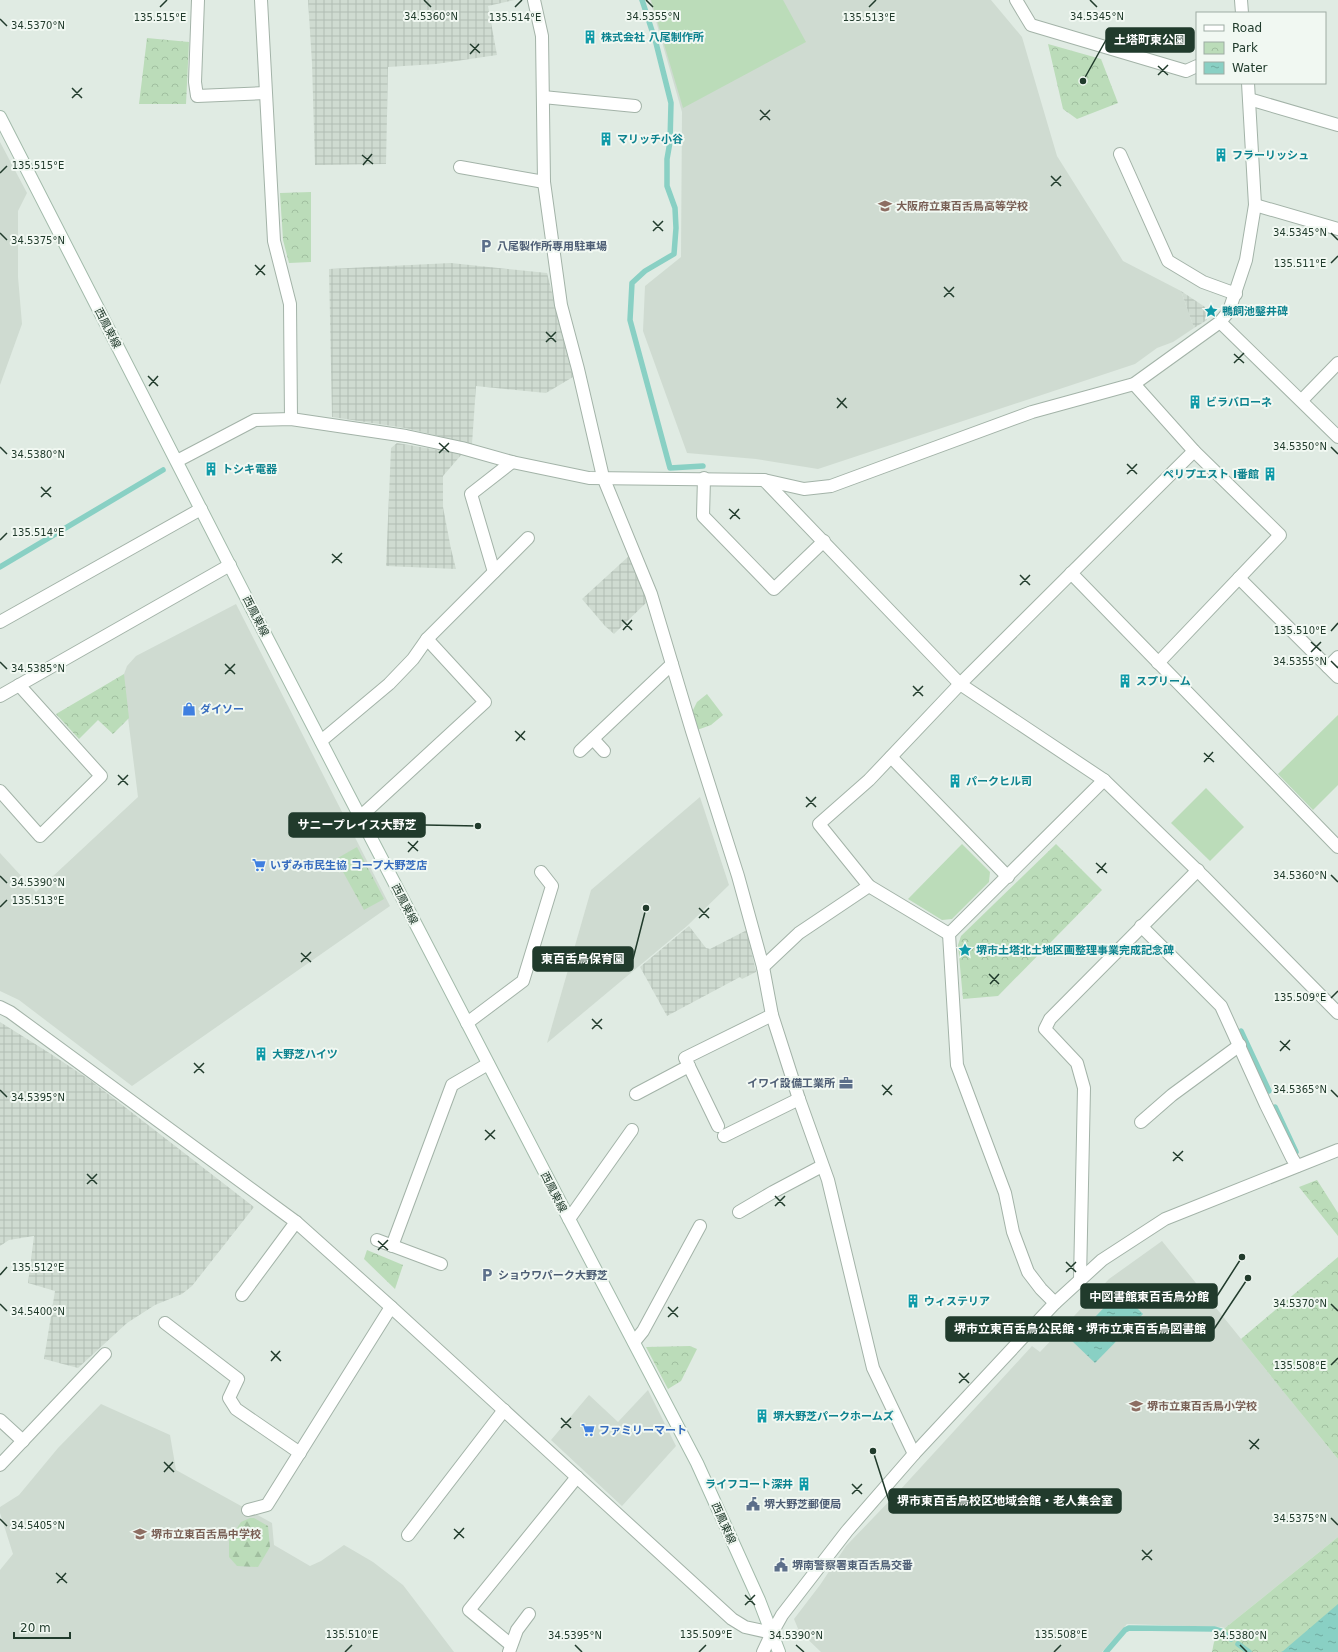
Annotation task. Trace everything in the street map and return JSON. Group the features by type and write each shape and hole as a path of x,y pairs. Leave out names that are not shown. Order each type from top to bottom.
{"street":[{"path":"198,0 194,82 197,96 265,93"},
{"path":"261,0 274,241 290,304 291,419"},
{"path":"534,0 542,36 544,182 561,308 578,370 603,477 651,594 692,731 738,876 763,967 772,1015 799,1099 828,1180 873,1368 914,1454"},
{"path":"1016,0 1032,25 1186,71 1196,66"},
{"path":"1241,0 1242,12"},
{"path":"177,461 255,420 291,419 406,436 462,448 512,462 589,478 704,478 764,480 804,489 832,486 1032,412 1134,384 1220,322 1229,311 1236,294 1246,260 1255,205 1248,84"},
{"path":"543,97 635,106"},
{"path":"1249,99 1338,125"},
{"name":"西鳳東線","path":"2,123 488,1064 697,1463 759,1600 779,1652"},
{"path":"1120,154 1168,261 1203,282 1236,294"},
{"path":"460,167 544,182"},
{"path":"1255,205 1338,229"},
{"path":"1220,322 1302,400 1338,437"},
{"path":"1302,400 1338,363"},
{"path":"1134,384 1194,451 1280,535 1158,663"},
{"path":"949,934 868,886 819,824 869,780 960,684 1194,451"},
{"path":"494,572 471,494 512,462"},
{"path":"704,478 703,516 774,588 824,541"},
{"path":"764,480 960,684 1104,780 1198,870 1338,1013"},
{"path":"0,622 201,509"},
{"path":"321,741 389,684 414,659 427,639 528,538"},
{"path":"0,696 230,565"},
{"path":"1071,573 1338,847"},
{"path":"1238,578 1338,677"},
{"path":"360,817 484,702 427,639"},
{"path":"1328,667 1338,657"},
{"path":"580,751 672,664"},
{"path":"0,791 40,836 101,776 19,685"},
{"path":"593,739 604,751"},
{"path":"891,757 1008,877"},
{"path":"1055,1303 1041,1289 1028,1272 1012,1232 1005,1193 957,1065 949,934 1104,780"},
{"path":"1080,1280 1084,1088 1077,1063 1045,1029 1050,1019 1198,870"},
{"path":"467,1023 523,981 552,886 540,872"},
{"path":"763,967 798,933 868,886"},
{"path":"1141,926 1221,1006 1266,1105 1292,1158 1298,1166"},
{"path":"0,1007 10,1012 296,1222 732,1619 745,1627 772,1633"},
{"path":"772,1015 685,1058 721,1131 799,1099"},
{"path":"1141,1122 1172,1094 1240,1045"},
{"path":"392,1246 452,1085 488,1064"},
{"path":"636,1094 688,1066"},
{"path":"569,1219 632,1130"},
{"path":"763,1652 782,1615 847,1531 914,1454 1055,1303 1102,1260 1165,1219 1338,1150"},
{"path":"739,1212 772,1192 822,1166"},
{"path":"242,1295 296,1222"},
{"path":"634,1342 643,1331 700,1226"},
{"path":"377,1240 441,1264"},
{"path":"248,1510 266,1505 391,1307"},
{"path":"165,1323 238,1380 230,1398 236,1409 300,1453"},
{"path":"0,1465 105,1354"},
{"path":"408,1535 504,1410"},
{"path":"0,1420 23,1441"},
{"path":"529,1614 517,1630 510,1649 469,1610 577,1477"}],"shaded area":[{"path":"308,0 515,0 488,6 497,55 436,64 388,67 386,164 315,165 312,63"},
{"name":"大阪府立東百舌鳥高等学校","path":"650,0 991,0 1022,37 1057,156 1123,261 1181,291 1194,328 1173,342 1157,348 1135,364 818,469 756,459 687,453 643,331 645,286 681,257 682,112"},
{"path":"0,142 27,193 18,211 18,277 22,324 0,385"},
{"path":"451,263 547,273 573,377 546,393 476,386 472,444 405,428 332,417 329,269"},
{"path":"1181,291 1205,307 1207,320 1194,328"},
{"path":"397,443 462,454 443,476 443,507 456,569 386,566 391,448"},
{"path":"630,555 650,599 614,634 605,626 582,599"},
{"path":"236,604 390,906 132,1086 19,1000 0,991 0,853 36,892 138,797 124,686 124,674 127,666 136,656"},
{"path":"700,797 729,885 687,926 547,1043 591,890"},
{"path":"689,926 706,948 710,949 747,930 756,972 742,979 740,977 667,1016 640,967"},
{"path":"0,1022 90,1080 254,1207 192,1286 182,1294 155,1305 127,1323 78,1368 44,1359 55,1291 28,1283 34,1236 9,1240 0,1246"},
{"name":"堺市立東百舌鳥小学校","path":"1162,1241 1338,1459 1338,1537 1225,1628 1127,1624 1102,1652 821,1652 799,1631 794,1619 820,1585 846,1546 900,1490 1032,1346 1040,1352 1109,1279"},
{"path":"648,1390 676,1446 622,1506 551,1440 589,1395 618,1422"},
{"name":"堺市立東百舌鳥中学校","path":"101,1404 170,1435 176,1470 272,1523 274,1545 310,1566 321,1561 344,1545 373,1562 403,1585 454,1652 0,1652 0,1570 13,1554 0,1513 0,1507 19,1495 58,1448"}],"green space":[{"path":"651,0 783,0 806,42 683,108"},
{"path":"147,38 189,42 186,104 139,104"},
{"path":"1048,44 1101,59 1118,103 1077,119 1063,109"},
{"path":"311,192 311,262 289,263 283,240 280,193"},
{"path":"124,674 129,718 113,734 98,720 79,739 56,714"},
{"path":"707,694 723,715 711,725 697,730 692,712 697,702"},
{"path":"1338,715 1338,785 1313,810 1278,774"},
{"path":"1206,788 1244,827 1210,861 1171,823"},
{"path":"962,844 990,872 989,882 952,919 942,920 908,899"},
{"path":"1056,844 1102,890 998,996 963,999 958,945 961,936"},
{"path":"357,847 384,899 364,910 336,859"},
{"path":"1317,1180 1338,1213 1338,1236 1299,1187"},
{"path":"367,1250 403,1265 395,1289 364,1259"},
{"path":"1338,1257 1338,1459 1241,1339"},
{"path":"690,1346 697,1349 681,1381 668,1389 646,1347"},
{"path":"254,1518 268,1526 270,1547 258,1567 237,1566 229,1557 229,1540 241,1522"},
{"path":"1338,1537 1338,1652 1212,1652 1214,1642 1225,1628"}],"water":[{"path":"1120,1291 1143,1314 1095,1363 1072,1341"},
{"path":"1338,1604 1338,1652 1281,1652 1283,1651"}],"waterway":[{"path":"642,0 656,43 671,103 670,142 667,159 667,186 675,208 676,228 674,254 645,271 632,283 630,320 670,468 703,466"},
{"path":"0,567 163,470"},
{"path":"1241,1031 1269,1091"},
{"path":"1275,1107 1296,1152"},
{"path":"1106,1652 1125,1630 1129,1628 1214,1629 1221,1631 1231,1639"},
{"path":"1238,1644 1249,1652"}],"place":[{"name":"株式会社 八尾制作所","path":"590,37"},
{"name":"土塔町東公園","path":"1083,81"},
{"name":"マリッチ小谷","path":"606,139"},
{"name":"フラーリッシュ","path":"1221,155"},
{"name":"大阪府立東百舌鳥高等学校","path":"885,206"},
{"name":"八尾製作所専用駐車場","path":"486,246"},
{"name":"鴨飼池鑿井碑","path":"1211,311"},
{"name":"ビラバローネ","path":"1195,402"},
{"name":"トシキ電器","path":"211,469"},
{"name":"ペリプエスト Ⅰ番館","path":"1270,474"},
{"name":"スプリーム","path":"1125,681"},
{"name":"ダイソー","path":"189,709"},
{"name":"パークヒル司","path":"955,781"},
{"name":"サニープレイス大野芝","path":"478,826"},
{"name":"いずみ市民生協 コープ大野芝店","path":"259,865"},
{"name":"東百舌鳥保育園","path":"646,908"},
{"name":"堺市土塔北土地区画整理事業完成記念碑","path":"965,950"},
{"name":"大野芝ハイツ","path":"261,1054"},
{"name":"イワイ設備工業所","path":"846,1083"},
{"name":"中図書館東百舌鳥分館","path":"1242,1257"},
{"name":"ショウワパーク大野芝","path":"487,1275"},
{"name":"堺市立東百舌鳥公民館・堺市立東百舌鳥図書館","path":"1248,1278"},
{"name":"ウィステリア","path":"913,1301"},
{"name":"堺市立東百舌鳥小学校","path":"1136,1406"},
{"name":"堺大野芝パークホームズ","path":"762,1416"},
{"name":"ファミリーマート","path":"588,1430"},
{"name":"堺市東百舌鳥校区地域会館・老人集会室","path":"873,1451"},
{"name":"ライフコート深井","path":"804,1484"},
{"name":"堺大野芝郵便局","path":"753,1504"},
{"name":"堺市立東百舌鳥中学校","path":"140,1534"},
{"name":"堺南警察署東百舌鳥交番","path":"781,1565"}]}
